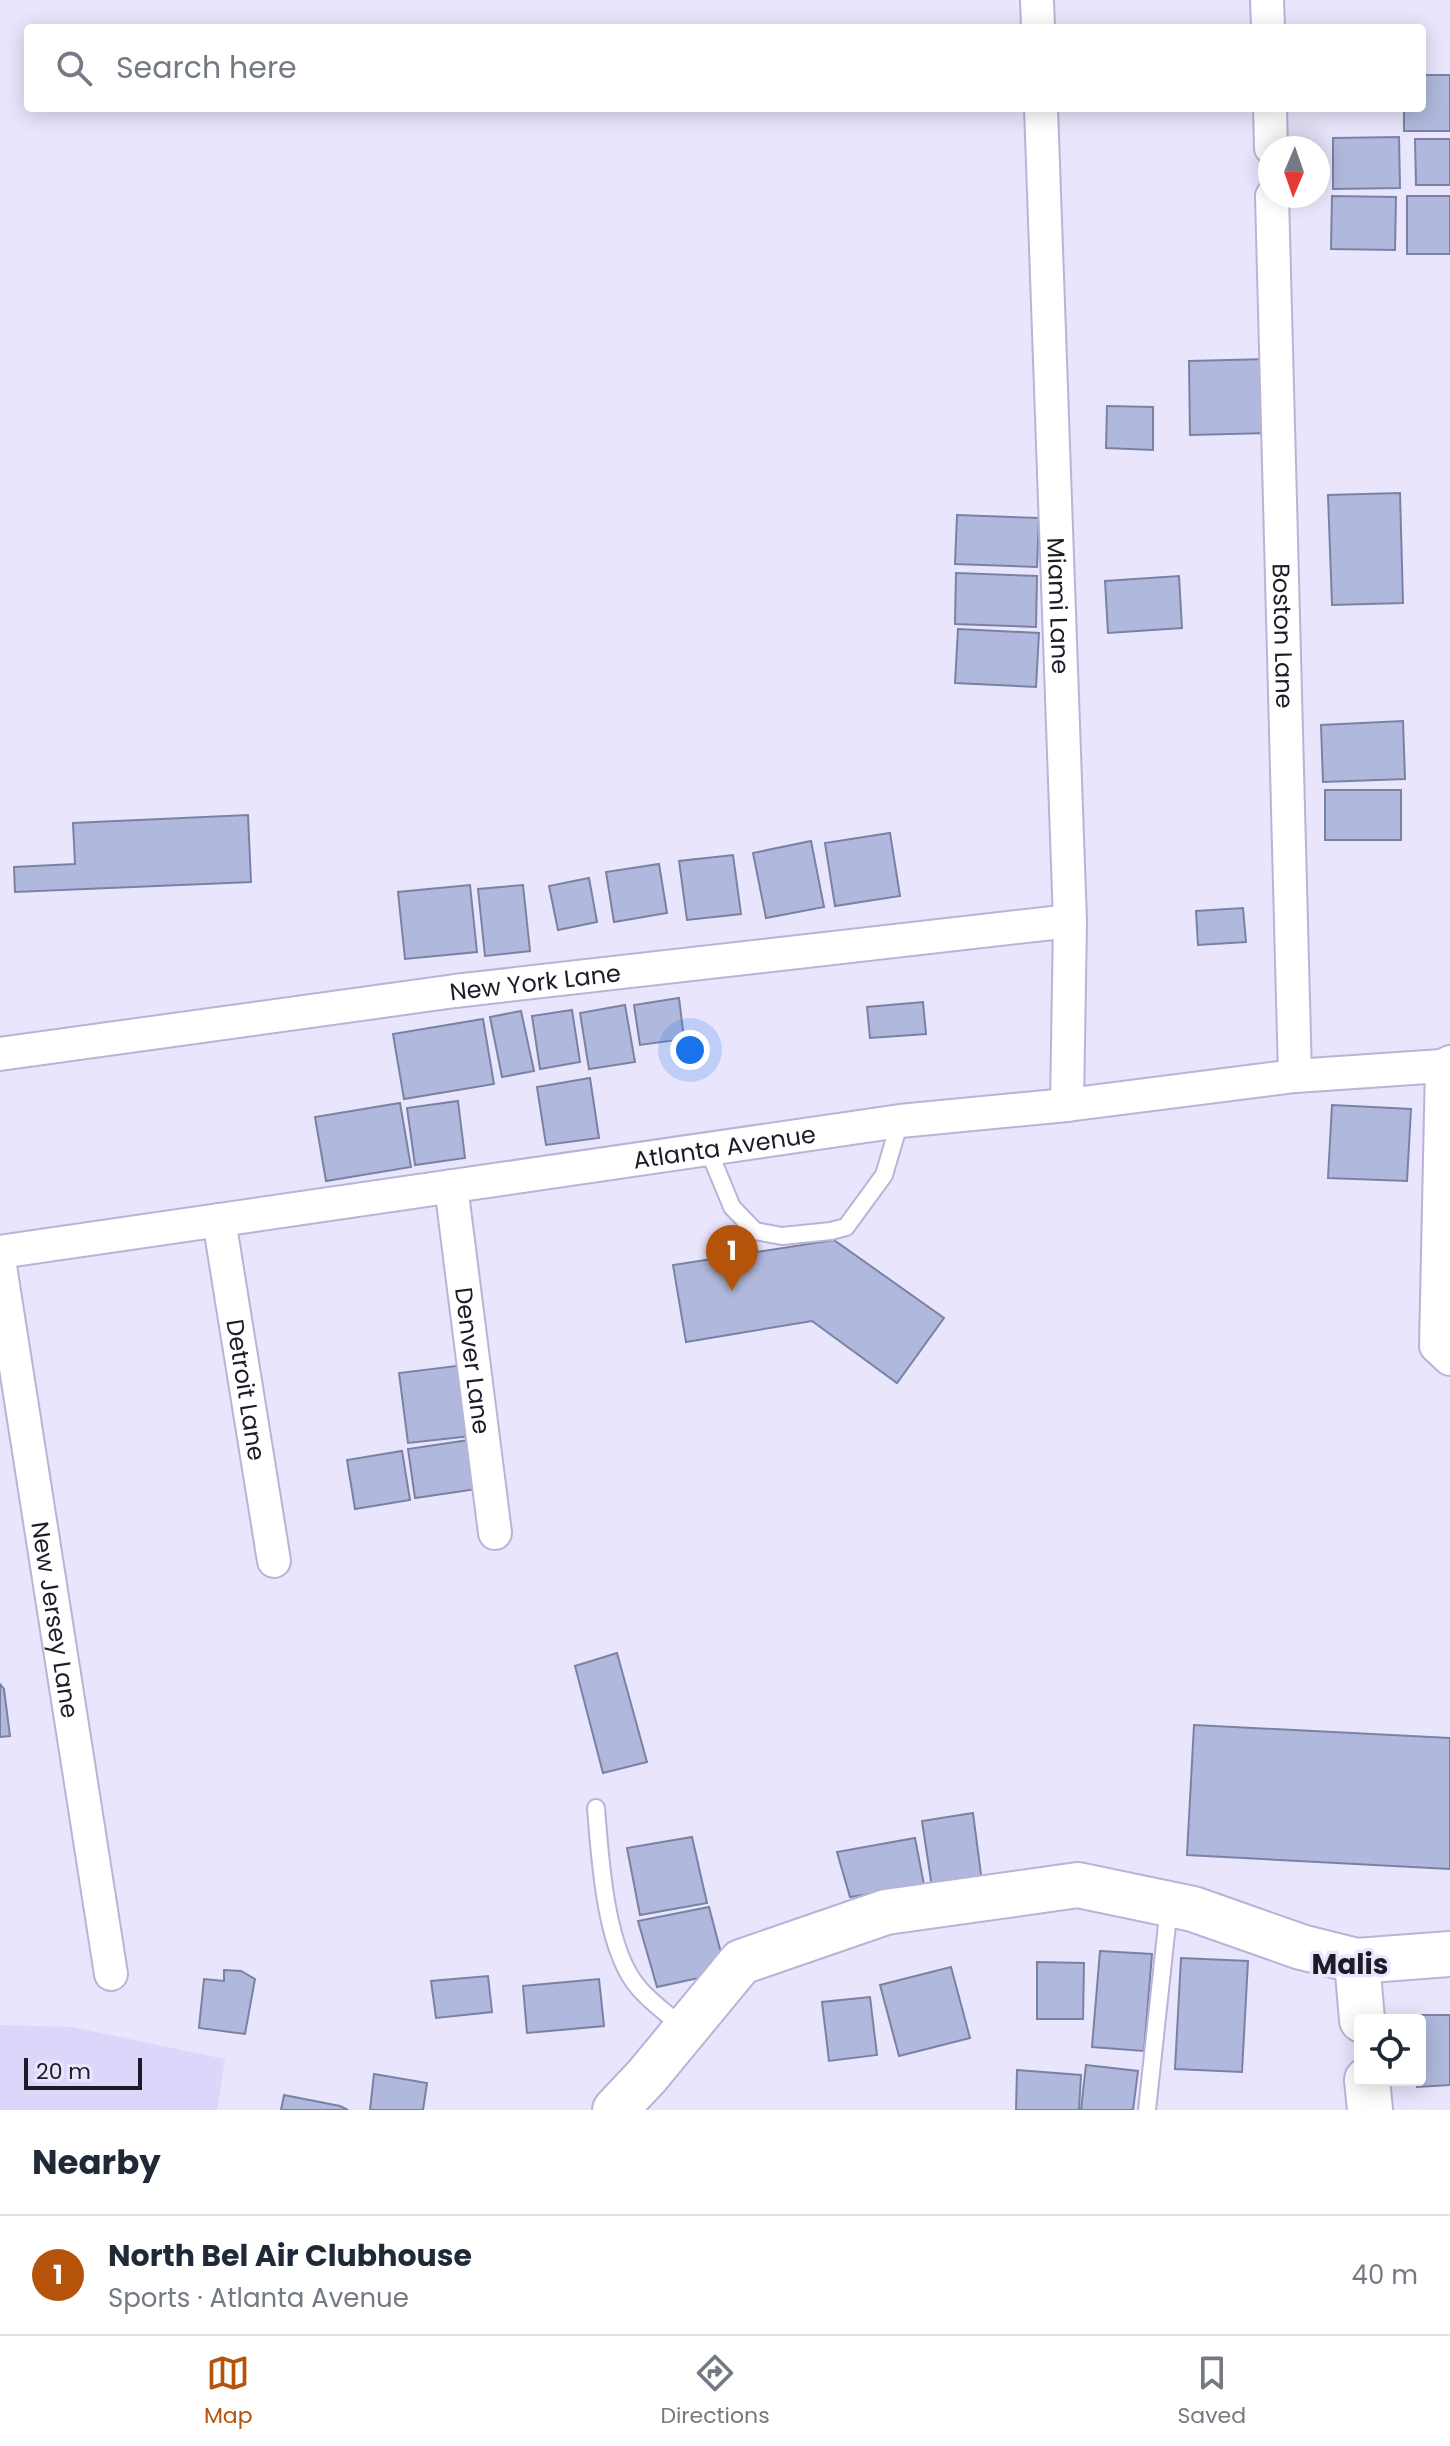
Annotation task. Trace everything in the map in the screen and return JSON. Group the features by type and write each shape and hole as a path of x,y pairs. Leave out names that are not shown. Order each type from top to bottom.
{"street":[{"path":"1037,0 1038,24"},
{"path":"1267,0 1268,24"},
{"name":"Miami Lane","path":"1041,112 1070,921 1067,1105"},
{"path":"1270,112 1271,136"},
{"name":"Boston Lane","path":"1272,208 1295,1076"},
{"name":"New York Lane","path":"0,1054 455,991 1070,921"},
{"path":"1443,1352 1446,1064"},
{"name":"Atlanta Avenue","path":"0,1252 900,1121 1067,1105 1295,1076 1446,1064"},
{"name":"Denver Lane","path":"451,1186 495,1533"},
{"name":"Detroit Lane","path":"219,1220 274,1561"},
{"name":"New Jersey Lane","path":"0,1266 111,1974"},
{"path":"615,2110 741,1962 886,1912 1078,1885 1193,1909 1301,1947 1357,1961 1450,1954"},
{"path":"1357,1961 1361,2014"},
{"path":"1368,2086 1370,2110"}],"lane":[{"path":"708,1149 732,1207 755,1231 782,1236 831,1231 846,1227 884,1175 900,1121"},
{"path":"596,1808 601,1869 617,1952 637,1987 685,2030"},
{"path":"1147,2110 1169,1905"}],"shaded area":[{"path":"0,2025 72,2027 225,2059 217,2110 0,2110"}],"building":[{"path":"1426,75 1450,75 1450,131 1404,131 1404,112 1426,112"},
{"path":"1399,137 1400,188 1333,189 1333,138"},
{"path":"1415,139 1450,139 1450,185 1416,185"},
{"path":"1332,196 1396,197 1395,250 1331,249"},
{"path":"1407,196 1450,196 1450,254 1407,254"},
{"path":"1269,359 1270,433 1190,435 1189,361"},
{"path":"1107,406 1153,407 1153,450 1106,448"},
{"path":"1400,493 1403,603 1332,605 1328,495"},
{"path":"957,515 1039,518 1037,567 955,564"},
{"path":"956,573 1037,576 1036,627 955,624"},
{"path":"1179,576 1182,628 1108,633 1105,581"},
{"path":"958,629 1039,633 1036,687 955,683"},
{"path":"1403,721 1405,779 1323,782 1321,725"},
{"path":"1325,790 1401,790 1401,840 1325,840"},
{"path":"248,815 251,882 15,892 14,867 75,864 73,823"},
{"path":"890,833 900,896 835,906 825,843"},
{"path":"811,841 824,907 766,918 753,853"},
{"path":"733,855 741,914 687,920 679,861"},
{"path":"659,864 667,913 614,922 606,872"},
{"path":"589,878 597,922 558,930 549,886"},
{"path":"470,885 477,952 405,959 398,892"},
{"path":"523,885 530,951 485,956 478,889"},
{"path":"1243,908 1246,942 1198,945 1196,911"},
{"path":"679,998 684,1039 640,1045 634,1005"},
{"path":"923,1002 926,1034 870,1038 867,1007"},
{"path":"625,1005 635,1062 589,1069 580,1013"},
{"path":"572,1010 580,1062 540,1069 532,1016"},
{"path":"521,1011 534,1071 502,1077 490,1017"},
{"path":"483,1019 494,1084 404,1099 393,1034"},
{"path":"590,1078 599,1138 546,1145 537,1087"},
{"path":"458,1101 465,1158 415,1165 407,1108"},
{"path":"400,1103 411,1167 326,1181 315,1117"},
{"path":"1332,1105 1411,1109 1407,1181 1328,1178"},
{"path":"834,1240 944,1318 897,1383 812,1321 686,1342 673,1265"},
{"path":"472,1364 480,1435 408,1443 399,1373"},
{"path":"469,1440 477,1489 415,1498 408,1449"},
{"path":"402,1451 410,1500 355,1509 347,1460"},
{"path":"617,1653 647,1762 603,1773 575,1666"},
{"path":"0,1684 4,1689 10,1736 0,1737"},
{"path":"1194,1725 1450,1738 1450,1869 1187,1855"},
{"path":"973,1813 983,1890 933,1894 922,1821"},
{"path":"692,1837 707,1903 640,1915 627,1848"},
{"path":"915,1838 924,1885 850,1897 837,1852"},
{"path":"709,1907 726,1972 657,1987 638,1921"},
{"path":"1100,1951 1152,1954 1144,2051 1092,2047"},
{"path":"1181,1958 1248,1961 1242,2072 1175,2069"},
{"path":"1037,1962 1084,1963 1083,2019 1037,2019"},
{"path":"951,1967 970,2038 899,2056 880,1985"},
{"path":"224,1970 241,1971 255,1979 245,2034 199,2028 204,1979 224,1981"},
{"path":"488,1976 492,2012 436,2018 431,1981"},
{"path":"599,1979 604,2026 527,2033 523,1986"},
{"path":"870,1997 877,2055 829,2061 822,2002"},
{"path":"1426,2015 1450,2015 1450,2085 1417,2087 1426,2086"},
{"path":"1086,2065 1138,2071 1133,2110 1081,2110"},
{"path":"1017,2070 1081,2075 1079,2110 1016,2110"},
{"path":"374,2074 427,2083 423,2110 370,2110"},
{"path":"284,2095 340,2106 348,2110 281,2110"}],"place":[{"name":"North Bel Air Clubhouse","path":"732,1291"}],"district":[{"name":"Malis","path":"1350,1964"}]}
